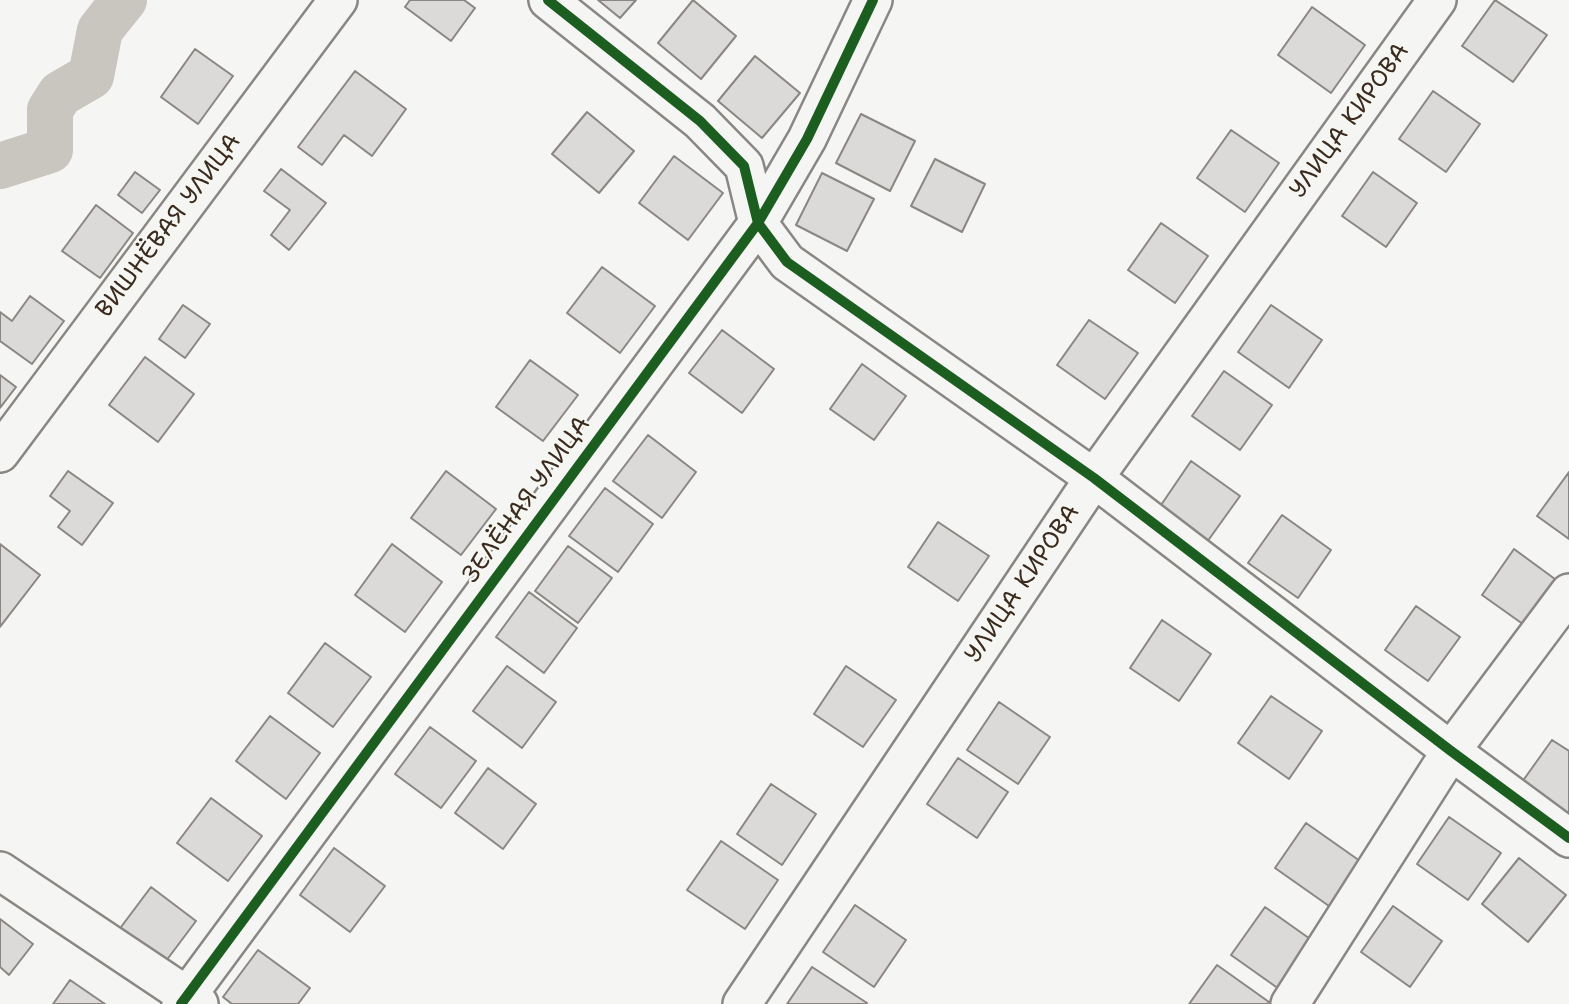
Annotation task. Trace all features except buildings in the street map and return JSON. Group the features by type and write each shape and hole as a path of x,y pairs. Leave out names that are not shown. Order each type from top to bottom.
{"street":[{"name":"ВИШНЁВАЯ УЛИЦА","path":"0,453 338,0"},
{"path":"548,0 700,121 744,166 758,223 787,262 1094,478 1569,838"},
{"name":"ЗЕЛЁНАЯ УЛИЦА","path":"189,1001 758,223 807,139 873,0"},
{"name":"УЛИЦА КИРОВА","path":"742,1004 1094,478 1437,0"},
{"path":"1290,1004 1451,751 1569,593"},
{"path":"0,872 189,1001"}],"waterway":[{"path":"0,166 50,150 50,110 60,94 91,76 100,30 124,0"}],"cycle path":[{"path":"548,0 700,121 744,166 758,223 787,262 1094,478 1569,838"},
{"path":"181,1004 758,223 807,139 873,0"}]}
